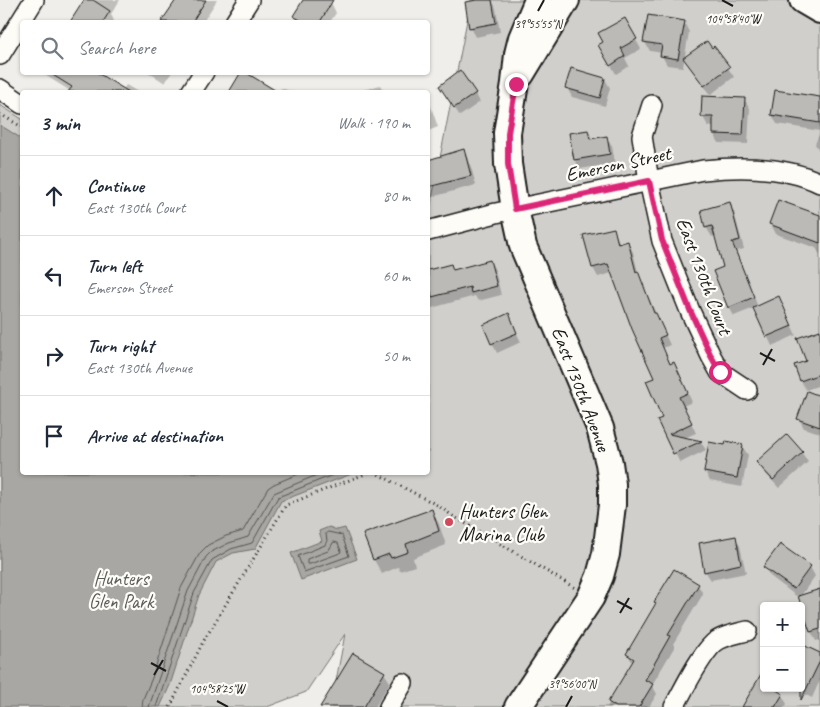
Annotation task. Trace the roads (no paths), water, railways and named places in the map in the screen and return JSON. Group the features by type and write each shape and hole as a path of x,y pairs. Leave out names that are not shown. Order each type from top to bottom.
{"street":[{"path":"22,20 34,0"},
{"path":"236,20 249,0"},
{"name":"East 130th Avenue","path":"518,707 591,597 600,576 610,533 612,484 600,428 523,246 508,164 508,133 516,84 518,54 522,38 538,0"},
{"name":"East 130th Avenue","path":"516,84 566,0"},
{"path":"803,0 820,10"},
{"path":"0,55 20,23"},
{"path":"192,90 202,75"},
{"path":"0,90 20,103"},
{"name":"East 130th Court","path":"652,104 642,136 649,181 662,240 690,310 720,372 747,390"},
{"name":"Emerson Street","path":"430,231 515,209 695,171 730,168 780,172 820,183"},
{"path":"674,707 706,653 715,642 747,631"},
{"path":"389,707 403,683"}],"water":[{"name":"Hunters Glen Park","path":"0,125 20,138 20,475 349,475 281,501 255,549 233,553 216,562 199,595 170,685 160,707 0,707"},
{"path":"329,527 337,530 345,528 357,559 301,580 291,553 322,541 319,531"}],"place":[{"name":"Hunters Glen Marina Club","path":"449,522"}]}
